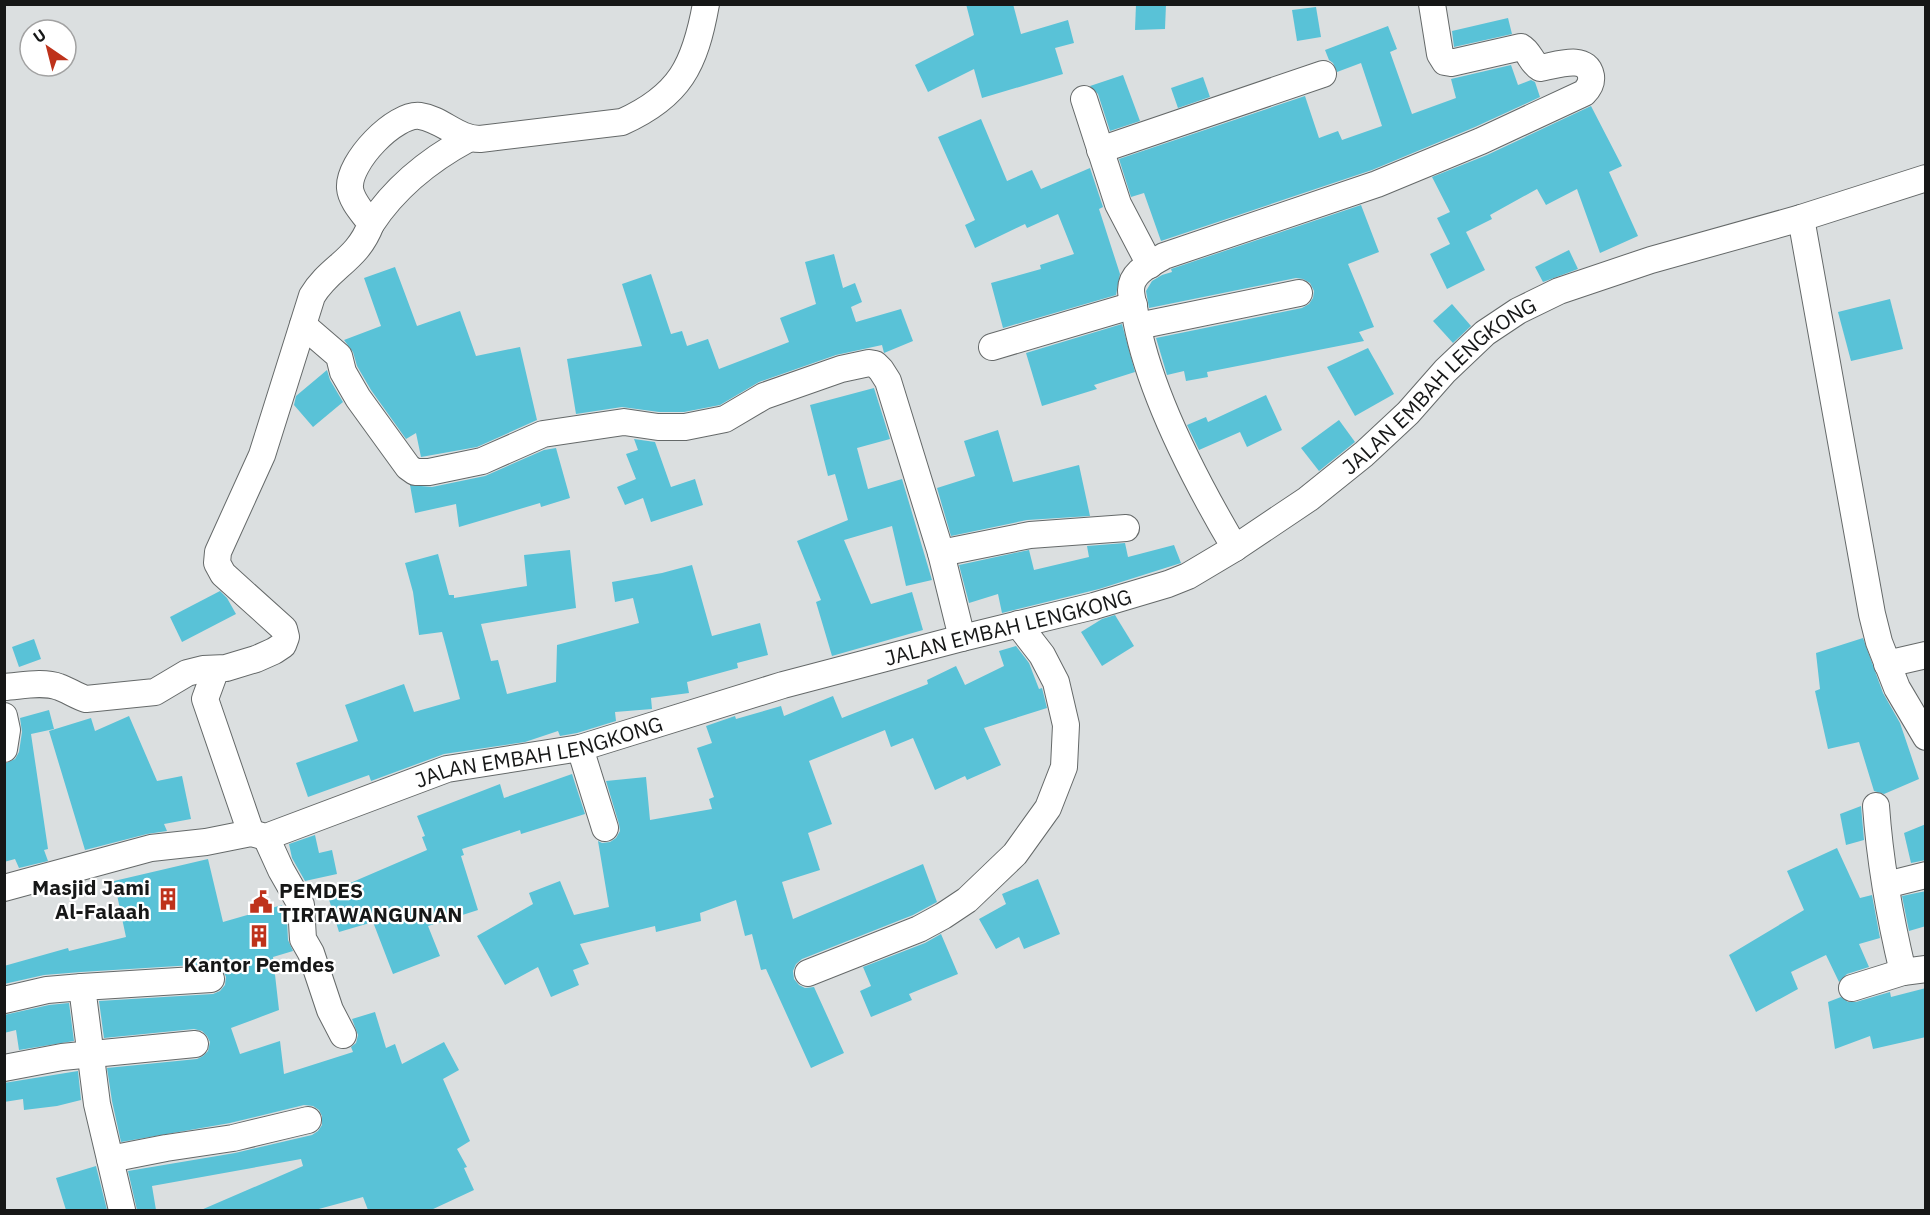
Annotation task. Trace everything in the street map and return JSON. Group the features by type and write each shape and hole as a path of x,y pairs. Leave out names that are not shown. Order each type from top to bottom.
{"street":[{"path":"5,690 47,684 58,686 86,699 155,692 188,673 203,669 225,668 274,651 283,645 286,637 284,629 223,573 217,563 218,552 262,455 312,296 319,286 357,251 366,238 371,224 397,190 441,153 468,139 622,122 660,102 677,86 689,63 701,28 706,4"},
{"path":"1235,548 1218,519 1175,430 1151,370 1131,290 1134,280 1139,271 1174,253 1377,184 1481,141 1584,93 1592,82 1590,71 1585,65 1578,62 1540,68 1521,47 1451,63 1445,62 1440,54 1432,4"},
{"path":"1100,150 1323,74"},
{"path":"1084,99 1118,204 1150,265"},
{"path":"371,224 356,202 350,187 351,175 373,142 404,120 418,116 432,120 468,139"},
{"name":"JALAN EMBAH LENGKONG","path":"4,888 151,848 258,835 447,769 580,748 783,685 1160,587 1188,576 1235,548 1308,499 1364,454 1408,413 1445,371 1485,333 1518,311 1559,291 1651,260 1801,218 1926,178"},
{"path":"1801,218 1872,614 1897,688 1926,737"},
{"path":"992,347 1136,315 1299,293"},
{"path":"303,325 339,356 343,372 358,398 401,458 415,472 429,472 482,461 543,434 624,422 658,427 685,427 725,419 764,396 841,369 868,363 875,364 882,370 888,381 941,554 962,638"},
{"path":"941,554 1030,536 1126,528"},
{"path":"808,973 919,929 943,916 966,900 1015,854 1048,808 1064,768 1066,725 1056,682 1042,655 1018,624"},
{"path":"1887,664 1926,655"},
{"path":"216,669 205,699 258,835 301,905 303,939 311,953 330,1010 343,1035"},
{"path":"4,716 8,730 4,749"},
{"path":"580,748 605,828"},
{"path":"1852,988 1914,971 1894,933 1876,806"},
{"path":"1886,885 1926,875"},
{"path":"4,1000 47,990 211,979"},
{"path":"82,987 99,1115 122,1210"},
{"path":"4,1068 90,1054 195,1044"},
{"path":"110,1159 233,1138 308,1120"}],"building":[{"path":"966,4 1013,4 1021,34 1068,20 1074,43 1055,48 1063,74 982,98 974,69 928,92 915,65 974,35"},
{"path":"1136,4 1166,4 1165,29 1135,30"},
{"path":"1316,7 1321,37 1297,41 1292,10"},
{"path":"1508,18 1512,34 1454,47 1452,31"},
{"path":"1388,26 1397,49 1390,52 1412,114 1456,98 1451,79 1511,65 1518,85 1531,80 1535,82 1540,97 1372,170 1161,241 1144,193 1131,197 1119,159 1305,96 1319,138 1338,131 1342,140 1382,126 1361,63 1337,72 1325,50"},
{"path":"1123,75 1140,121 1110,131 1098,94 1090,86"},
{"path":"1203,77 1210,97 1178,108 1171,88"},
{"path":"1591,106 1622,166 1609,172 1638,236 1600,253 1577,189 1546,205 1537,189 1490,215 1492,219 1466,232 1485,270 1447,289 1430,254 1450,244 1437,218 1450,212 1432,177 1487,155"},
{"path":"981,119 1007,181 1032,170 1041,189 1090,168 1103,207 1099,209 1120,274 1116,295 1003,328 991,283 1041,269 1040,265 1074,254 1058,214 1027,228 1025,224 975,248 965,225 975,220 938,137"},
{"path":"1361,205 1379,252 1348,264 1374,327 1359,332 1364,341 1207,372 1208,377 1186,381 1184,371 1167,375 1156,338 1302,308 1309,304 1314,291 1310,283 1296,278 1149,308 1146,291 1152,281 1172,272 1171,269"},
{"path":"1569,250 1578,269 1543,282 1535,267"},
{"path":"834,254 843,288 855,283 862,302 851,307 856,322 901,309 913,341 884,353 882,345 836,355 759,382 720,405 684,412 659,412 622,407 576,414 567,359 642,346 622,284 651,274 671,334 682,331 687,346 708,339 719,369 789,342 780,318 816,304 805,262"},
{"path":"395,267 417,326 460,311 476,356 520,347 537,420 477,447 421,457 416,433 406,439 371,390 357,366 353,352 344,340 381,326 364,278"},
{"path":"1890,299 1903,349 1851,361 1838,312"},
{"path":"1452,304 1471,326 1453,343 1433,321"},
{"path":"1122,324 1135,372 1094,385 1097,389 1042,406 1026,353"},
{"path":"1368,348 1394,394 1355,416 1327,367"},
{"path":"327,370 343,402 313,427 294,405 296,396"},
{"path":"874,388 890,439 857,448 868,489 902,479 932,580 906,586 892,526 844,540 871,604 912,592 923,630 832,656 816,602 821,600 797,541 848,520 835,474 828,476 810,405"},
{"path":"1266,395 1282,430 1247,447 1240,432 1199,450 1187,425 1206,417 1208,422"},
{"path":"1339,420 1355,442 1319,471 1301,448"},
{"path":"998,430 1013,482 1079,465 1090,516 1027,520 951,536 937,488 975,476 964,441"},
{"path":"634,439 655,442 671,487 695,479 703,505 651,522 643,498 625,505 617,487 636,479 626,454 638,450"},
{"path":"556,448 570,498 541,507 540,503 459,527 456,504 415,513 410,485 432,487 485,476 544,450"},
{"path":"1125,543 1128,557 1174,545 1181,563 1099,589 1002,613 998,594 969,603 959,565 1029,550 1034,570 1089,557 1087,546"},
{"path":"570,550 576,608 481,624 491,661 498,660 507,694 556,682 557,645 639,623 633,598 615,602 612,582 692,565 712,636 760,623 768,655 737,663 738,668 687,682 689,693 651,698 652,709 615,712 616,721 577,733 560,736 558,731 525,742 444,754 371,781 369,775 308,797 296,763 358,741 345,705 404,684 414,712 460,699 442,632 419,635 413,592 405,563 438,554 449,595 454,595 454,598 527,586 524,555"},
{"path":"220,591 236,614 182,642 170,617"},
{"path":"1115,615 1134,646 1102,666 1081,632 1102,619"},
{"path":"1863,638 1883,693 1900,723 1919,779 1884,794 1874,791 1859,742 1828,749 1815,691 1820,689 1816,653"},
{"path":"34,639 41,659 19,667 12,647"},
{"path":"1016,646 1029,663 1039,689 1042,688 1047,708 984,728 1001,765 967,780 965,776 935,790 913,738 891,747 885,730 809,761 832,824 808,833 820,870 782,882 793,919 923,864 937,902 913,915 802,959 796,964 793,971 794,979 805,988 814,987 844,1053 811,1068 766,969 761,970 752,934 745,936 736,900 700,913 701,921 656,932 655,926 580,944 589,964 573,970 579,985 551,997 538,967 505,985 477,936 533,904 529,893 560,881 574,915 609,907 598,841 610,842 620,831 606,781 646,777 650,820 712,809 709,799 714,797 697,748 712,743 706,726 735,716 736,719 781,706 784,716 833,696 842,718 928,684 927,680 956,666 965,685 1004,666 999,651"},
{"path":"49,710 54,729 31,734 48,849 44,850 48,861 19,868 15,859 4,862 4,764 15,759 19,752 22,732 20,718"},
{"path":"129,716 157,781 182,776 191,819 164,824 167,831 85,850 49,731 91,718 95,731"},
{"path":"572,774 585,814 521,834 520,830 462,849 464,855 461,856 478,910 428,926 440,956 393,974 373,922 339,932 327,893 427,850 422,837 425,836 417,816 500,784 504,798"},
{"path":"1861,806 1864,840 1846,845 1840,814"},
{"path":"1926,824 1926,860 1911,863 1904,833"},
{"path":"315,835 319,853 332,850 337,874 305,881 292,858 289,844"},
{"path":"1837,848 1860,898 1872,895 1880,938 1859,944 1869,967 1847,974 1839,982 1826,955 1791,972 1798,989 1756,1012 1729,955 1804,910 1787,871"},
{"path":"208,859 223,922 282,905 287,921 288,940 293,951 273,957 279,1010 231,1028 240,1054 280,1041 284,1074 353,1052 351,1047 356,1043 358,1035 352,1019 375,1012 386,1048 395,1044 402,1064 444,1042 459,1070 443,1079 470,1141 457,1149 467,1167 464,1168 474,1190 431,1210 368,1210 363,1197 315,1210 201,1210 303,1166 301,1159 152,1186 156,1210 137,1210 128,1171 235,1153 312,1135 322,1125 319,1110 313,1106 304,1105 230,1123 121,1142 107,1068 197,1059 208,1051 210,1042 202,1031 194,1029 104,1038 99,1001 213,994 225,985 226,977 223,970 217,965 210,964 81,972 44,975 4,984 4,966 68,948 69,951 126,937 114,881"},
{"path":"1038,879 1060,934 1024,949 1019,937 996,949 979,919 1006,904 1002,894"},
{"path":"1926,891 1926,926 1909,931 1902,896"},
{"path":"941,934 958,974 909,994 912,1000 871,1017 860,991 871,986 863,967 925,943"},
{"path":"1926,988 1926,1037 1873,1049 1870,1036 1835,1049 1828,1002 1841,997 1848,1002 1856,1002 1890,992 1891,997"},
{"path":"69,1003 74,1041 19,1050 16,1030 4,1033 4,1015"},
{"path":"78,1071 81,1100 24,1110 23,1099 4,1102 4,1083"},
{"path":"96,1166 107,1210 66,1210 56,1178"}],"place":[{"name":"Masjid Jami Al-Falaah","path":"168,899"},
{"name":"PEMDES TIRTAWANGUNAN","path":"261,902"},
{"name":"Kantor Pemdes","path":"259,936"}]}
